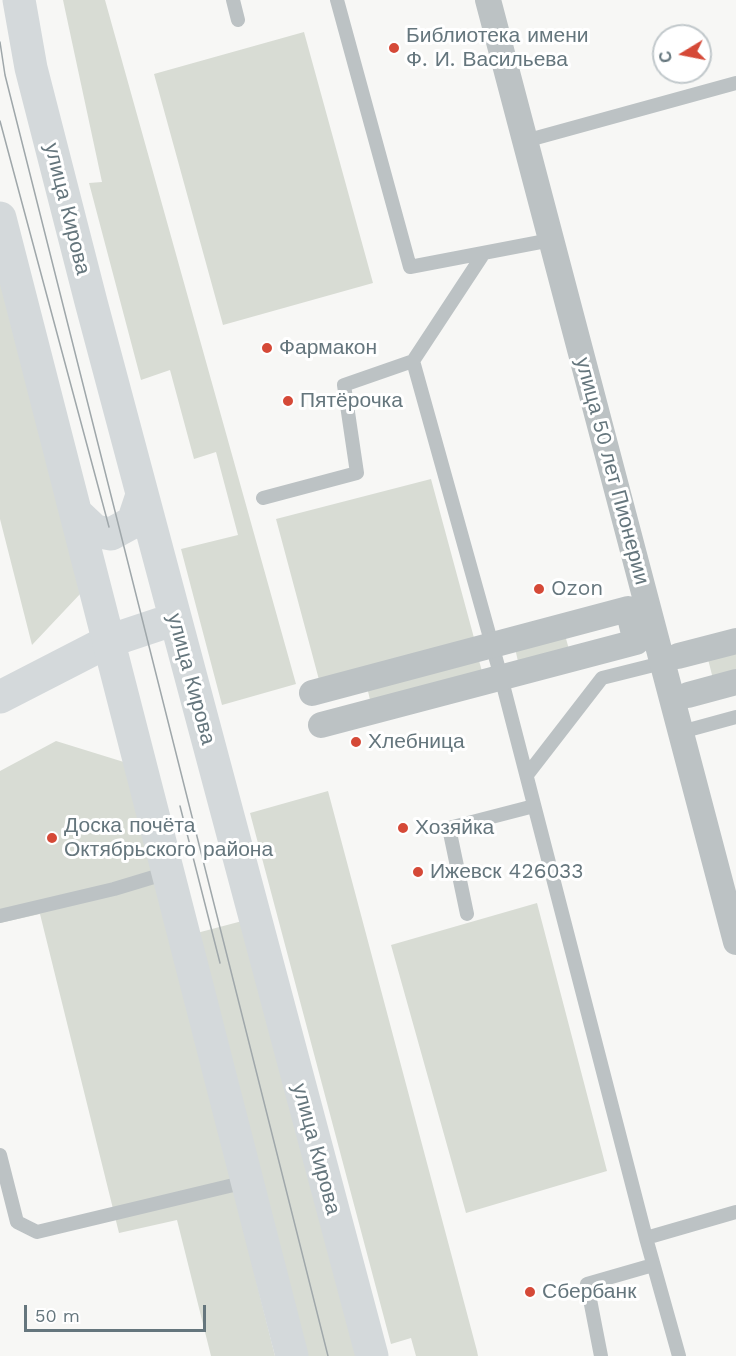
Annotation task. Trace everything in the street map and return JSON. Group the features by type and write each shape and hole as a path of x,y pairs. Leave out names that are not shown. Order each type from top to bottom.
{"main road":[{"name":"улица Кирова","path":"19,0 31,68 142,495 372,1356"},
{"path":"0,218 292,1356"},
{"path":"77,514 95,531 111,534 133,522 142,495"},
{"path":"0,697 109,641 175,619"}],"street":[{"name":"улица 50 лет Пионерии","path":"488,0 551,240 670,660 681,732 736,942"},
{"path":"312,693 628,609 636,642 321,725"},
{"path":"670,660 736,641"},
{"path":"688,695 736,682"}],"lane":[{"path":"233,0 238,20"},
{"path":"337,0 410,267 551,240"},
{"path":"525,141 736,83"},
{"path":"263,498 357,473 344,385 413,361 484,253"},
{"path":"413,361 501,677 653,1265 679,1356"},
{"path":"527,775 602,678 670,660"},
{"path":"681,732 736,717"},
{"path":"467,914 449,828 534,806"},
{"path":"0,916 114,889 167,873"},
{"path":"0,1155 17,1222 37,1232 246,1182"},
{"path":"646,1238 736,1212"},
{"path":"601,1356 587,1284 653,1265"}],"shaded area":[{"path":"63,0 105,0 296,684 222,705 181,549 238,535 216,452 194,459 170,370 141,380 89,183 102,182"},
{"path":"304,32 373,283 223,325 154,74"},
{"path":"0,282 81,593 32,645 0,519"},
{"path":"431,479 477,649 322,691 276,519"},
{"path":"565,635 570,653 519,666 515,648"},
{"path":"736,651 736,672 713,679 708,659"},
{"path":"478,657 483,675 371,704 367,687"},
{"path":"56,741 127,763 275,1356 211,1356 177,1220 119,1233 40,914 0,923 0,771"},
{"path":"328,791 478,1356 416,1356 411,1338 391,1344 250,813"},
{"path":"537,903 607,1171 466,1213 391,945"},
{"path":"246,920 358,1356 302,1356 193,934"}],"tram line":[{"path":"0,42 5,75 328,1356"},
{"path":"0,121 109,527"},
{"path":"180,806 220,963"}],"place":[{"name":"Библиотека имени Ф. И. Васильева","path":"394,48"},
{"name":"Фармакон","path":"267,348"},
{"name":"Пятёрочка","path":"288,401"},
{"name":"Ozon","path":"539,589"},
{"name":"Хлебница","path":"356,742"},
{"name":"Хозяйка","path":"403,828"},
{"name":"Доска почёта Октябрьского района","path":"52,838"},
{"name":"Ижевск 426033","path":"418,872"},
{"name":"Сбербанк","path":"530,1292"}]}
